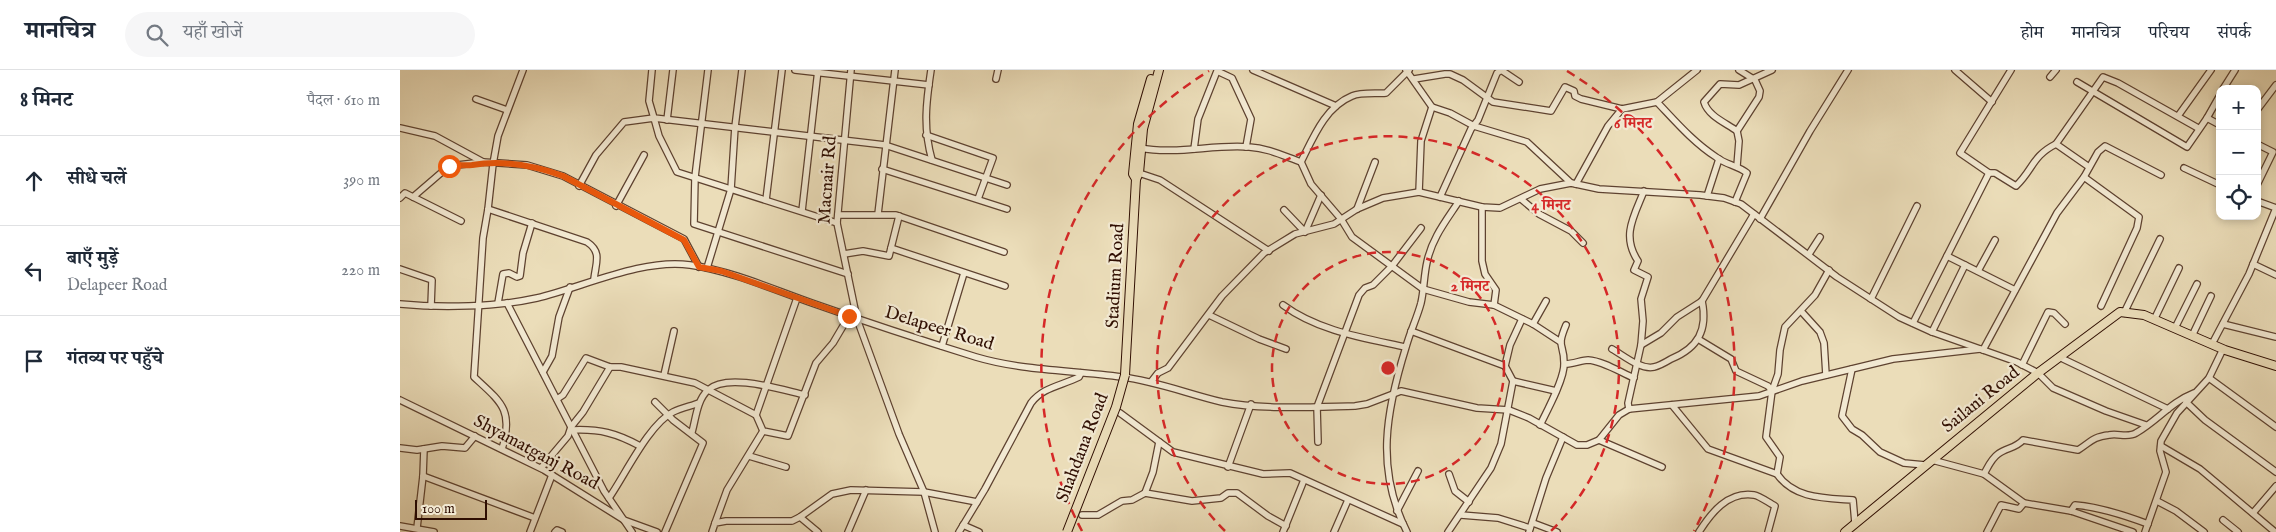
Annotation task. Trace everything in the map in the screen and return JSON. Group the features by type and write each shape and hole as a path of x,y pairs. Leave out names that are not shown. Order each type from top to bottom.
{"main road":[{"name":"Stadium Road","path":"1138,176 1133,174 1138,124 1154,70"},
{"name":"Stadium Road","path":"1124,376 1140,148 1143,128 1160,70"},
{"name":"Sailani Road","path":"1849,531 1856,523 2038,372 2120,312 2124,313"},
{"path":"2124,313 2144,315 2222,349 2276,366"},
{"name":"Shahdana Road","path":"1067,532 1099,452 1124,376"}],"street":[{"path":"502,449 505,440 506,413 502,404 474,377 482,238 488,209 493,164 498,136 523,70"},
{"path":"652,70 648,102 659,136 676,172 837,223"},
{"path":"667,120 673,70"},
{"path":"708,70 695,178 694,224 848,274"},
{"path":"707,268 732,189 742,70"},
{"path":"766,200 776,132 782,70"},
{"path":"795,70 851,73 929,85"},
{"path":"878,214 895,70"},
{"path":"931,70 926,135 932,160"},
{"path":"996,79 998,70"},
{"path":"1253,70 1336,106"},
{"path":"1414,80 1450,74 1463,80 1493,102 1503,105 1551,110 1564,87 1574,91 1575,96 1581,99 1622,109 1657,102 1697,70"},
{"path":"1737,166 1739,141 1737,131 1759,97 1760,91 1754,80 1739,70"},
{"path":"1737,131 1717,118 1705,107 1704,102 1720,84 1739,86 1772,70"},
{"path":"1955,70 1992,102"},
{"path":"2011,70 1960,153 1989,173 1995,173 2016,186 2024,179 2038,156 2056,144 2100,79 2106,77 2198,128"},
{"path":"2050,77 2056,70"},
{"path":"2178,116 2211,70"},
{"path":"2226,85 2235,70"},
{"path":"802,212 818,71"},
{"path":"1194,150 1198,118 1217,71 1232,78 1251,119 1246,147"},
{"path":"1559,341 1533,324 1494,304 1469,302 1423,289 1352,237 1341,219 1306,177 1301,162 1316,131 1336,106 1353,96 1386,93 1407,71 1432,107 1450,113 1474,126 1528,142 1574,184"},
{"path":"1440,197 1488,97 1497,73 1500,71 1519,82"},
{"path":"1760,219 1846,71"},
{"name":"Macnair Rd","path":"851,73 837,223 858,319 899,434 924,492 935,532"},
{"path":"2077,82 2187,147 2216,102"},
{"path":"2261,105 2276,85"},
{"path":"476,99 508,110"},
{"path":"1657,102 1690,138 1718,159 1737,166 1747,173 1735,202"},
{"path":"1419,192 1420,140 1432,107"},
{"path":"1574,184 1608,126 1622,109"},
{"path":"579,186 596,155 624,122 654,118 885,145 1007,185"},
{"path":"2207,118 2216,123"},
{"path":"400,128 434,136 482,162"},
{"path":"926,135 993,158 978,199"},
{"path":"2056,144 2089,167"},
{"path":"1981,350 2057,213 2104,146 2162,175"},
{"path":"2261,146 2273,152 2261,177"},
{"path":"1140,148 1194,150 1246,147 1269,150 1301,162"},
{"path":"616,206 644,155"},
{"path":"1707,196 1718,159"},
{"path":"413,197 449,166 482,162 527,165 563,176 616,206 684,240 699,267"},
{"path":"1356,209 1375,162"},
{"path":"2184,168 2216,183"},
{"path":"882,169 1007,209"},
{"path":"1913,323 1989,173"},
{"path":"1138,176 1160,180 1269,250"},
{"path":"2084,177 2139,217 2137,228 2100,306"},
{"path":"1151,382 1158,373 1168,368 1222,296 1240,276 1269,250 1295,234 1334,224 1356,209 1396,194 1419,192 1482,207 1500,208 1540,189 1574,184 1598,189 1707,196 1735,202 1829,270 1899,317 1932,332 2038,372 2053,388 2146,426"},
{"path":"1629,409 1641,345 1643,321 1641,299 1648,276 1634,270 1638,261 1631,250 1629,242 1630,227 1644,191"},
{"path":"400,198 405,193 461,221"},
{"path":"1304,232 1321,195"},
{"path":"1521,198 1540,214 1571,231 1583,243"},
{"path":"1404,529 1389,482 1388,415 1405,347 1421,303 1427,261 1434,237 1458,201"},
{"path":"2212,344 2253,264 2276,208 2261,202"},
{"path":"1871,299 1917,206"},
{"path":"1482,207 1482,261 1485,274 1496,290 1494,304"},
{"path":"488,209 576,237 595,247 597,253 594,279"},
{"path":"1284,210 1304,232"},
{"path":"838,215 878,214 899,216 1004,252"},
{"path":"1641,345 1661,333 1676,317 1702,301 1754,214"},
{"path":"844,254 864,251 889,256 899,216"},
{"path":"498,304 503,274 509,273 517,277 520,276 523,253 532,223"},
{"path":"1318,442 1317,407 1359,295 1365,288 1373,286 1392,266 1421,228"},
{"path":"1809,254 1820,237"},
{"path":"2124,313 2160,239"},
{"path":"1978,271 1995,240"},
{"path":"891,248 1004,286"},
{"path":"1947,256 2015,290"},
{"name":"Delapeer Road","path":"400,304 431,306 507,303 539,297 594,279 658,266 687,264 721,271 858,319 1004,365 1124,376 1224,402 1251,404 1317,407 1354,406 1401,391 1478,408 1509,410 1529,418 1577,444 1587,445 1599,440"},
{"path":"2253,264 2276,275"},
{"path":"1932,332 1965,265"},
{"path":"2154,320 2178,268"},
{"path":"400,269 432,280 431,306"},
{"path":"1777,474 1780,457 1766,438 1772,391 1778,374 1780,350 1785,327 1815,295 1829,270"},
{"path":"942,346 964,273"},
{"path":"2175,328 2197,284"},
{"path":"544,372 552,356 559,317 570,287"},
{"path":"2192,336 2211,296"},
{"path":"756,416 797,298"},
{"path":"1533,324 1546,301"},
{"path":"1612,348 1637,363 1653,368 1687,352 1698,339 1705,314 1702,301"},
{"path":"507,303 609,498 632,532"},
{"path":"1283,305 1297,316 1344,334 1405,347"},
{"path":"1801,311 1820,332 1824,343 1826,375"},
{"path":"2022,365 2048,312 2054,313 2065,324"},
{"path":"1209,315 1259,339 1286,349"},
{"path":"763,431 788,436 805,396 816,363 833,343 849,316"},
{"path":"1448,532 1491,468 1498,452 1509,410 1513,381 1505,366 1510,345 1522,319"},
{"path":"2223,324 2276,337"},
{"path":"1540,425 1556,391 1565,364 1559,341 1566,325"},
{"path":"1411,331 1505,366"},
{"path":"664,375 674,332"},
{"path":"1698,339 1731,360 1736,371 1768,386 1772,391"},
{"path":"2145,532 2166,472 2161,446 2166,428 2186,402 2209,378 2222,349"},
{"path":"1662,467 1599,440 1619,415 1629,409 1759,396 1826,375 1893,359 1981,350"},
{"path":"2059,357 2168,408"},
{"path":"557,399 563,395 586,358 610,368 621,366 695,383 756,416 763,431"},
{"path":"1565,364 1576,364 1585,360 1595,361 1634,378"},
{"path":"541,468 568,436 610,368"},
{"path":"1852,369 1842,416 1852,429 1862,435 1880,452 1904,463 1929,462 1984,474 2024,503 2071,511 2133,532"},
{"path":"959,532 1015,436 1031,403 1038,394 1079,377 1080,373"},
{"path":"2209,378 2276,427"},
{"path":"1513,381 1556,391"},
{"path":"692,432 699,403 708,390 721,382 766,385 805,396"},
{"path":"1984,474 1990,462 1998,454 2018,445 2022,440 2078,450 2089,440 2109,434 2132,435 2180,399 2194,393"},
{"name":"Shyamatganj Road","path":"400,400 541,468 624,520 657,532"},
{"path":"655,402 703,442 702,449 665,532"},
{"path":"2186,402 2205,420 2276,472"},
{"path":"609,498 640,450 640,446 669,415 699,403"},
{"path":"1228,467 1251,404"},
{"path":"1672,404 1708,449 1777,474 1783,483 1809,497 1853,500 1856,523"},
{"path":"1120,413 1173,452 1228,467 1263,474 1290,474 1348,500 1404,529"},
{"path":"572,428 594,429 619,434 640,446"},
{"path":"712,532 727,490 763,431"},
{"path":"400,448 424,449 442,446 465,448 475,436"},
{"path":"1531,528 1546,478 1562,437"},
{"path":"1145,493 1153,472 1159,442"},
{"path":"2161,446 2195,466 2275,531"},
{"path":"417,528 424,449"},
{"path":"748,456 786,467"},
{"path":"1397,511 1418,471"},
{"path":"1449,474 1457,494 1469,502"},
{"path":"530,532 552,475"},
{"path":"423,476 535,518"},
{"path":"1082,515 1098,514 1122,501 1132,500 1145,493 1192,501 1221,498 1228,493 1237,493 1285,529 1304,480"},
{"path":"2253,513 2276,486"},
{"path":"715,523 726,521 792,521 832,494 851,490 924,492 978,502"},
{"path":"848,532 866,490"},
{"path":"1699,532 1707,519 1732,497 1755,495 1774,506 1768,532"},
{"path":"1334,532 1348,500"},
{"path":"2157,501 2176,511 2204,532"},
{"path":"1987,532 2001,505 2019,509 2024,503"},
{"path":"2071,511 2075,505 2087,506 2120,514 2148,524"},
{"path":"1461,515 1498,518 1531,528 1557,532"},
{"path":"800,517 818,532"},
{"path":"2223,520 2238,532"},
{"path":"963,525 979,532"},
{"path":"400,526 434,532"},
{"path":"555,532 556,530 562,532"}],"route":[{"path":"449,166 471,165 482,162 527,165 547,170 563,176 654,226 684,240 699,267 721,271 849,316"}]}
